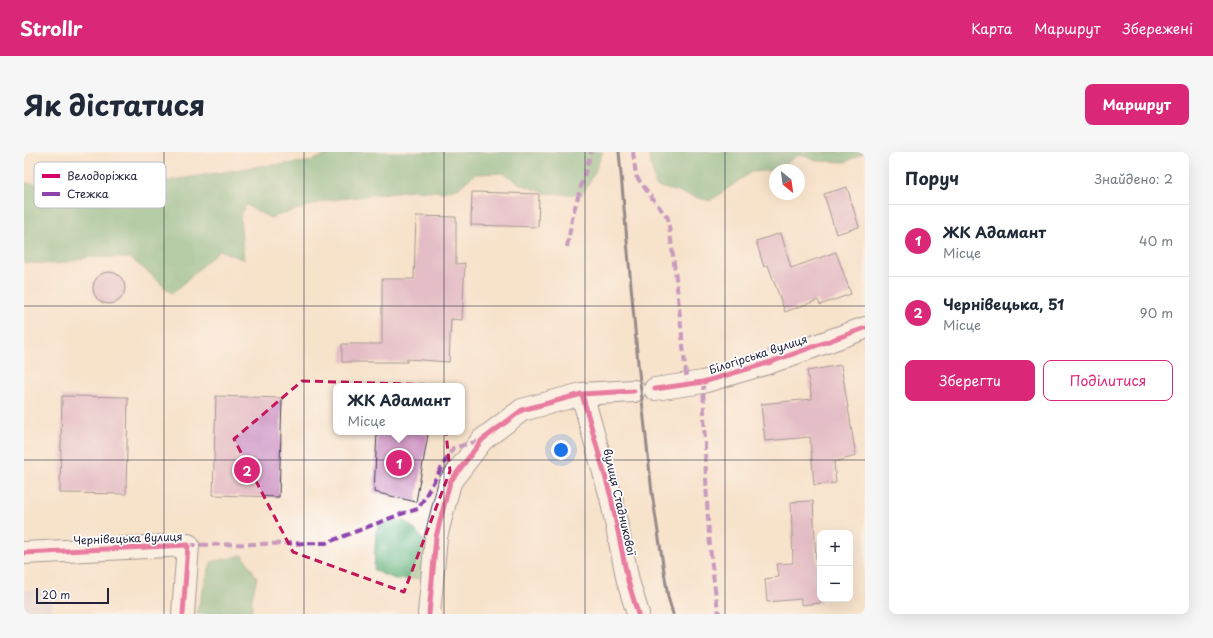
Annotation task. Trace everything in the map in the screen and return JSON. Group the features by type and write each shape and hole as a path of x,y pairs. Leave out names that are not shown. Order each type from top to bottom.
{"street":[{"name":"Білогірська вулиця","path":"582,394 644,390 703,382 771,362 865,328"},
{"path":"429,614 436,537 450,482 482,440 522,410 582,394"},
{"name":"вулиця Стадникової","path":"582,394 611,496 628,582 638,614"},
{"name":"Чернівецька вулиця","path":"24,553 188,545 183,614"}],"highlighted area":[{"path":"302,381 441,385 450,471 404,592 293,552 234,439"}],"shaded area":[{"path":"24,590 50,590 53,614 24,614"}],"green space":[{"path":"334,152 603,152 595,172 582,195 545,193 520,184 503,173 475,174 460,187 444,192 412,190 325,201 270,218 246,205 240,216 244,260 219,250 172,294 130,258 92,257 57,264 24,263 24,183 34,183 34,208 166,208 166,181 260,166 308,162"},
{"path":"648,152 865,152 846,162 816,161 800,154 784,164 769,164 769,170 751,172 710,201 656,186"},
{"path":"406,521 424,541 427,552 422,578 398,580 374,571 376,530 383,522"},
{"path":"243,555 257,578 252,599 252,614 196,614 211,562"}],"building":[{"path":"847,187 859,227 836,234 824,194"},
{"path":"472,192 539,194 538,227 471,225"},
{"path":"416,216 456,217 456,264 465,263 462,320 451,319 449,362 407,359 407,362 342,362 342,344 382,344 382,279 414,279"},
{"path":"781,233 791,268 836,252 851,294 820,305 818,300 785,312 768,265 764,267 756,241"},
{"path":"106,272 112,272 122,279 125,288 124,294 118,301 112,304 106,304 96,297 93,291 93,285 100,275"},
{"path":"841,365 856,456 834,462 836,483 814,485 810,437 765,441 761,404 812,399 807,371"},
{"path":"62,396 128,397 126,494 60,493"},
{"path":"216,396 282,398 279,497 213,495"},
{"path":"377,435 428,435 416,502 374,492"},
{"path":"813,501 816,561 817,560 817,602 821,603 801,605 801,599 767,602 765,579 779,577 777,564 793,563 791,502"}],"railway":[{"path":"619,152 638,363 652,493 668,597 673,614"}],"marked path":[{"path":"567,247 573,214 591,152"},
{"path":"633,152 636,176 668,218 687,384"},
{"path":"703,382 711,557 719,614"},
{"path":"188,545 326,543 401,514 418,509 453,448 482,440"}],"cycle path":[{"path":"655,389 703,382 771,362 865,328"},
{"path":"429,614 436,537 450,482 482,440 522,410 582,394 634,391"},
{"path":"582,394 611,497 628,581 638,614"},
{"path":"24,553 188,545 183,614"}],"place":[{"name":"ЖК Адамант","path":"399,463"},
{"name":"Чернівецька, 51","path":"247,470"}]}
